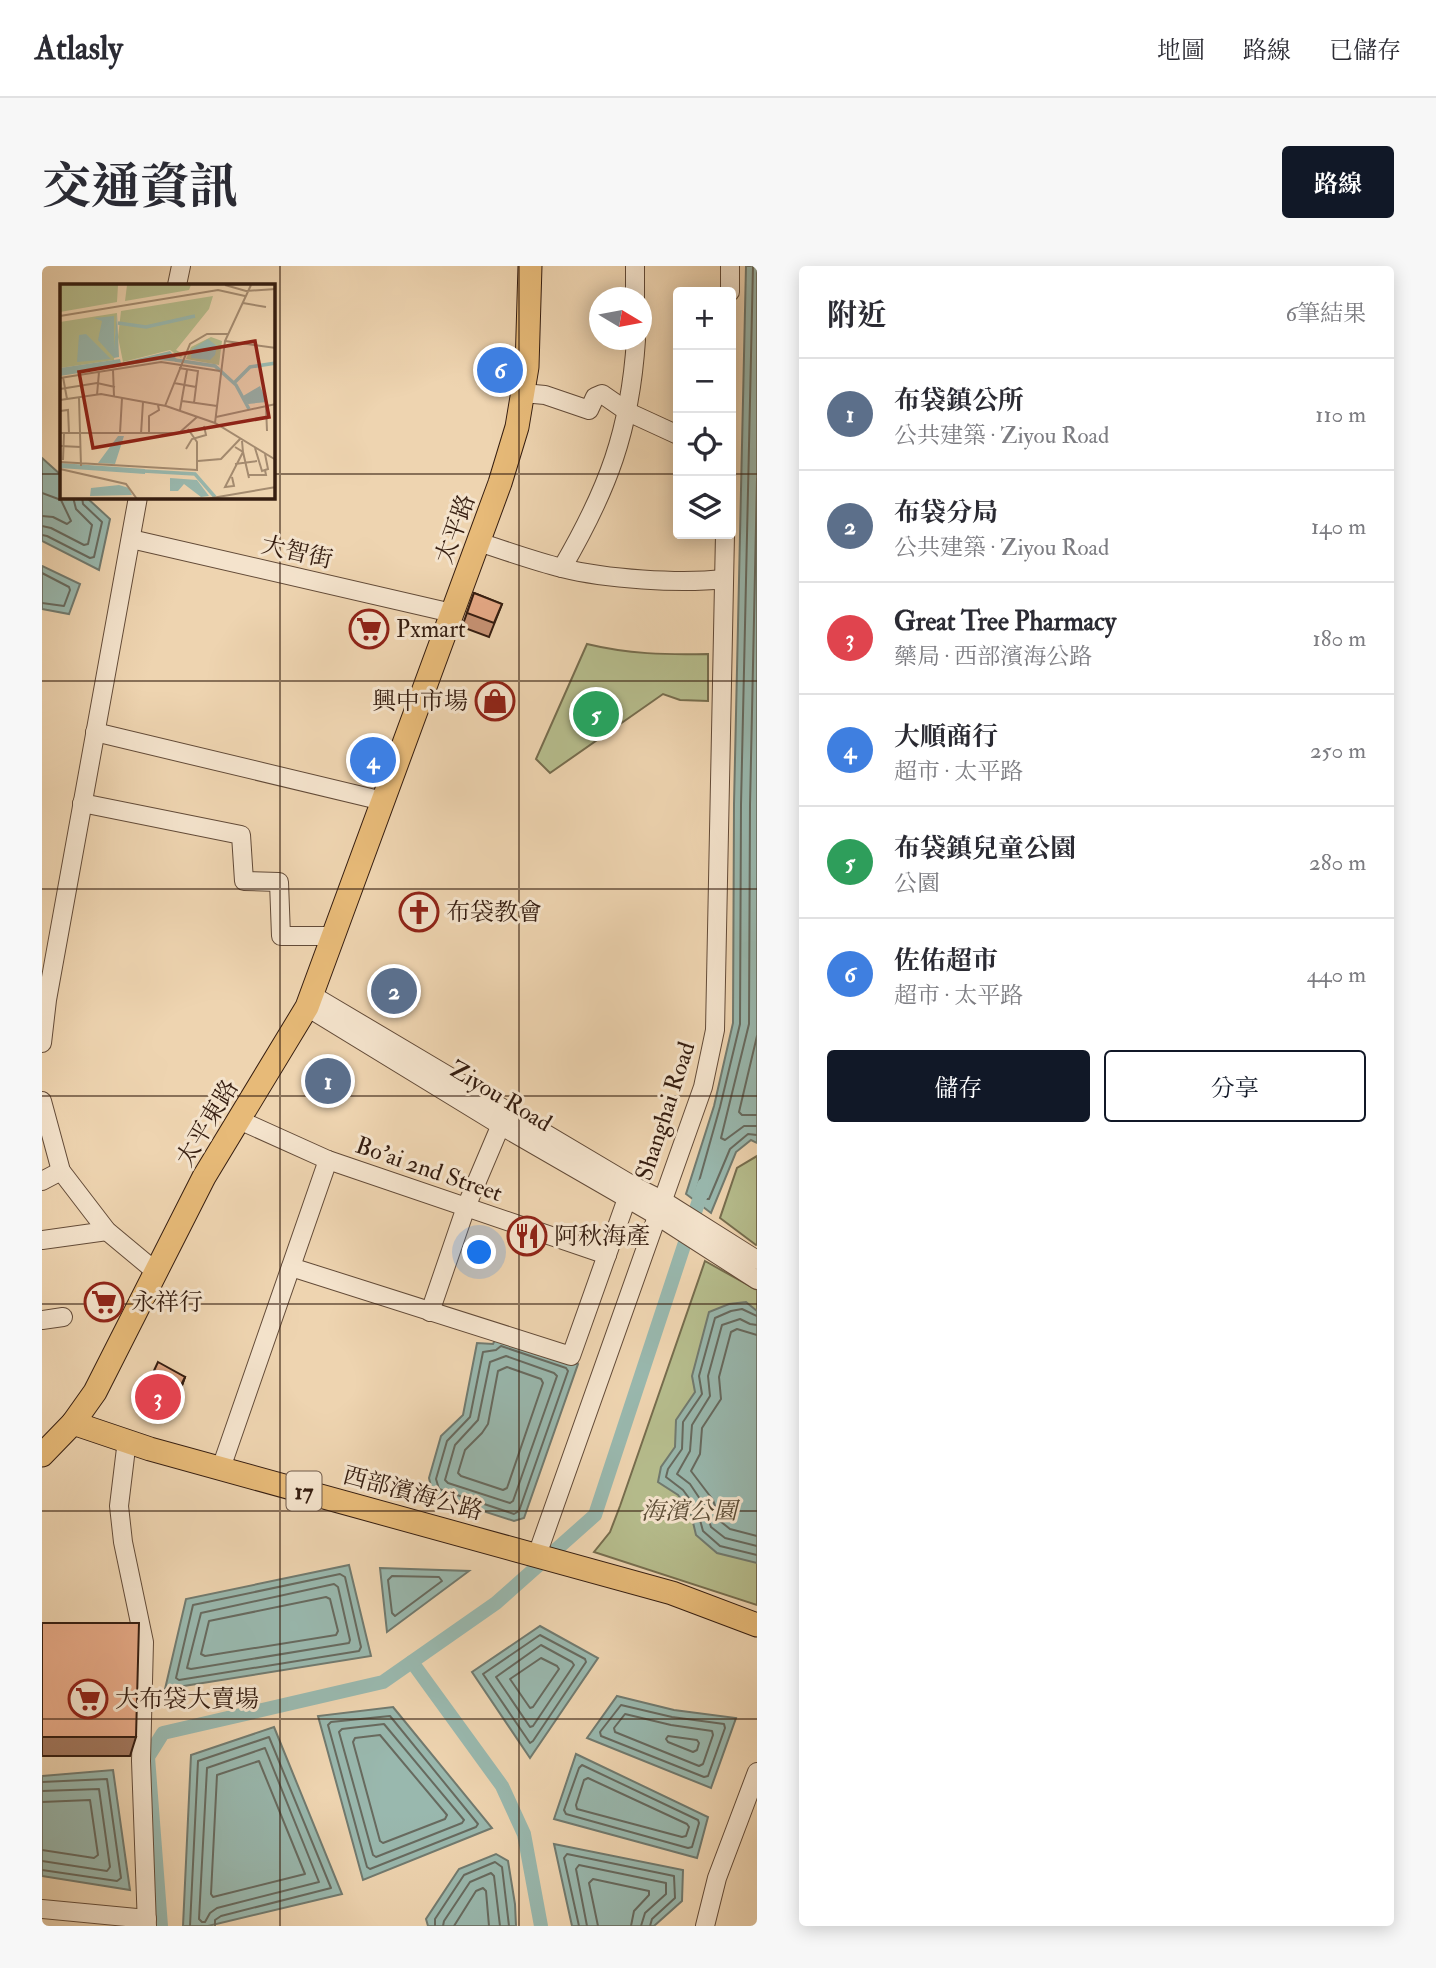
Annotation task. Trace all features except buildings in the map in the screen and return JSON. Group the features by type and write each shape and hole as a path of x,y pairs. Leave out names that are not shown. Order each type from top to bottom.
{"main road":[{"name":"太平路","path":"383,801 479,542 514,438 527,367 530,266"},
{"name":"太平東路","path":"42,1455 73,1423 94,1392 204,1177 309,1001 383,801"},
{"name":"西部濱海公路","path":"73,1423 220,1468 537,1555"},
{"name":"17","path":"537,1555 672,1593 757,1625"}],"street":[{"path":"177,284 181,266"},
{"path":"635,266 635,287"},
{"path":"730,266 730,287"},
{"path":"562,568 598,501 614,463 628,412 635,350"},
{"path":"523,393 545,395 589,410 595,397 602,394 628,412 673,433"},
{"path":"42,1043 47,1000 138,499"},
{"name":"大智街","path":"131,538 452,614"},
{"name":"Shanghai Road","path":"537,1555 666,1212 703,1087 715,1030 725,539"},
{"path":"479,542 562,568 599,575 703,581 724,579"},
{"path":"95,732 383,801"},
{"path":"82,803 241,835 244,881 279,882 281,936 333,936"},
{"name":"Ziyou Road","path":"309,1001 710,1240"},
{"path":"42,1101 61,1171 107,1231 155,1271"},
{"path":"430,1312 466,1207 503,1118"},
{"name":"Bo’ai 2nd Street","path":"240,1120 328,1160 466,1207 609,1250"},
{"path":"220,1468 328,1160"},
{"path":"42,1181 61,1171"},
{"path":"291,1267 571,1356 630,1192"},
{"path":"42,1240 107,1231"},
{"path":"710,1240 757,1260"},
{"path":"710,1240 757,1280"},
{"path":"42,1320 63,1317"},
{"path":"42,1909 147,1923 141,1761 144,1642 123,1542 119,1506 127,1440"},
{"path":"705,1926 717,1878 757,1772"}],"green space":[{"path":"587,644 647,653 708,654 708,701 680,700 663,694 550,773 536,759"},
{"path":"757,1156 756,1245 720,1218 737,1168"},
{"name":"海濱公園","path":"705,1261 757,1290 757,1605 594,1552 610,1532 620,1506"}],"water":[{"path":"746,266 757,266 757,1143 751,1140 736,1152 711,1213 686,1194 714,1106 733,1023 734,804"},
{"path":"42,458 60,474 60,499 88,499 110,519 99,570 42,541"},
{"path":"42,566 80,584 69,614 42,609"},
{"path":"746,1302 757,1311 757,1563 717,1553 696,1535 691,1514 678,1495 658,1482 661,1467 675,1447 676,1420 695,1392 692,1376 709,1312 729,1304"},
{"path":"497,1336 578,1364 524,1518 514,1521 433,1495 429,1478 441,1436 463,1415 477,1343 493,1344"},
{"path":"349,1565 371,1656 165,1689 186,1599"},
{"path":"380,1568 469,1571 387,1632"},
{"path":"540,1626 598,1658 530,1758 472,1672"},
{"path":"617,1696 674,1710 736,1718 711,1788 587,1738"},
{"path":"393,1707 492,1828 363,1880 318,1716"},
{"path":"274,1727 342,1894 208,1926 183,1926 191,1755"},
{"path":"576,1754 708,1817 697,1858 554,1819"},
{"path":"113,1770 130,1890 42,1876 42,1776"},
{"path":"554,1844 683,1870 682,1901 654,1926 572,1926"},
{"path":"496,1854 508,1861 516,1926 428,1926 426,1919 459,1869"}],"waterway":[{"path":"161,1926 148,1757 163,1733 383,1682 496,1603 595,1515 704,1185"},
{"path":"412,1662 502,1786 524,1834 541,1926"}],"place":[{"name":"佐佑超市","path":"500,370"},
{"name":"Pxmart","path":"369,629"},
{"name":"興中市場","path":"495,701"},
{"name":"布袋鎮兒童公園","path":"596,714"},
{"name":"大順商行","path":"373,760"},
{"name":"布袋教會","path":"419,912"},
{"name":"布袋分局","path":"394,991"},
{"name":"布袋鎮公所","path":"328,1081"},
{"name":"阿秋海產","path":"527,1236"},
{"name":"永祥行","path":"104,1302"},
{"name":"Great Tree Pharmacy","path":"158,1397"},
{"name":"大布袋大賣場","path":"88,1699"}]}
